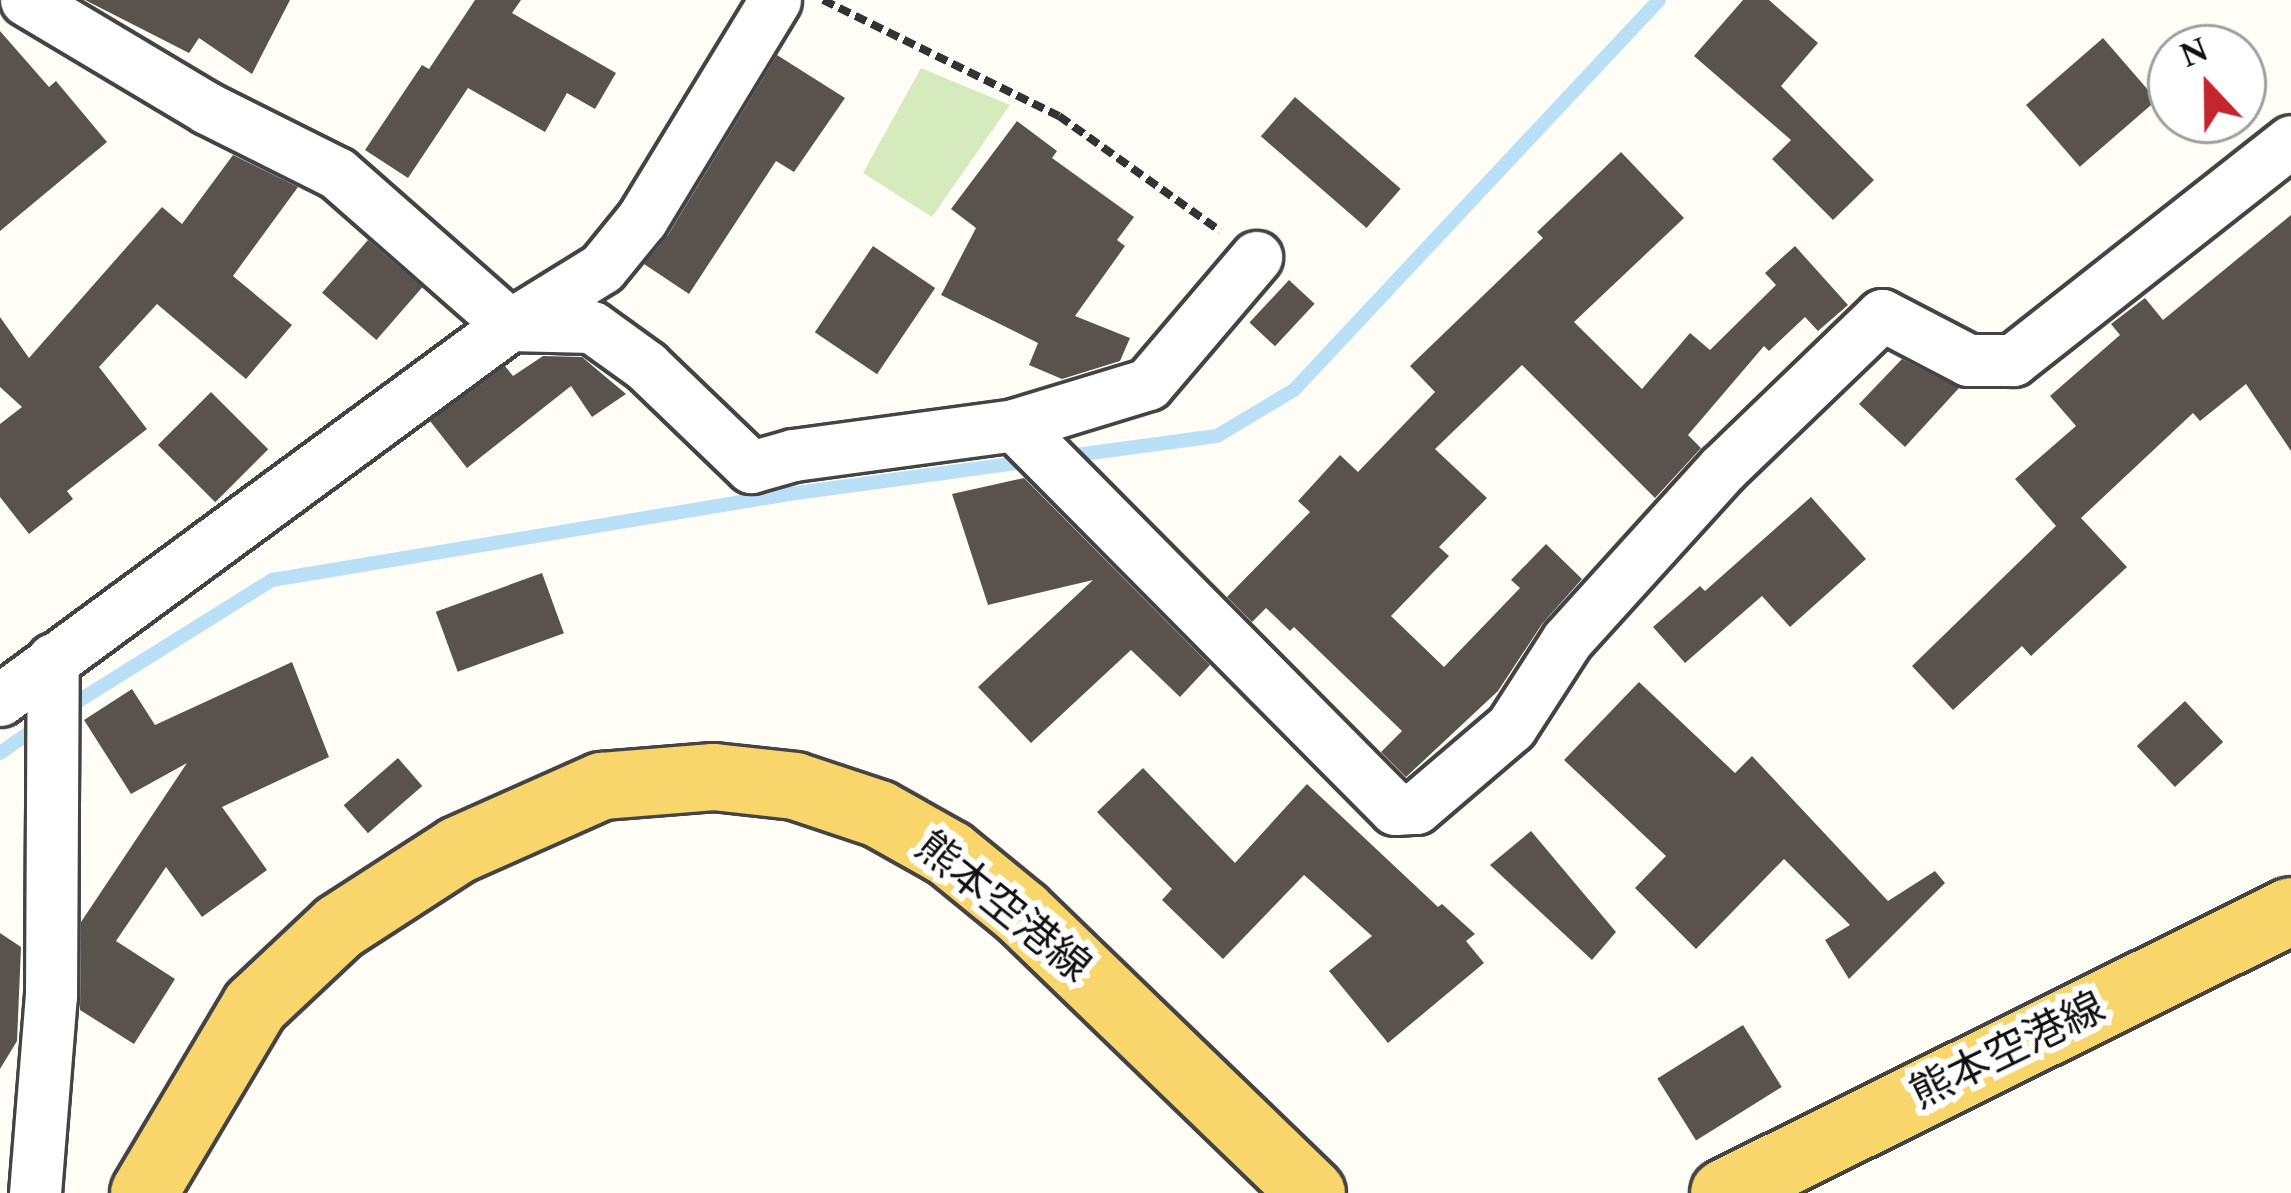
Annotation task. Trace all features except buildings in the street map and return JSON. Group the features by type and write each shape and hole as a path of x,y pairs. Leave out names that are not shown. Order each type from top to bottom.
{"main road":[{"name":"熊本空港線","path":"144,1193 255,1006 339,927 458,850 602,786 714,777 796,786 879,814 950,854 1022,913 1312,1193"},
{"name":"熊本空港線","path":"1724,1193 2291,911"}],"street":[{"path":"26,0 207,108 337,172 510,325 592,327 646,366 751,466 793,455 1043,453 1148,384 1256,257"},
{"path":"0,700 510,325 602,268 642,219 775,0"},
{"path":"1043,453 1395,809 1416,808 1511,727 1567,640 1722,469 1882,315 1968,360 2013,360 2291,141"},
{"path":"35,1193 51,996 53,659"}],"path":[{"path":"823,0 1059,116 1256,257"}],"green space":[{"path":"921,68 1010,105 932,217 863,173"}],"waterway":[{"path":"1061,457 1217,436 1294,390 1659,0"},
{"path":"64,710 272,580 789,494 1033,461"},
{"path":"0,753 40,725"}]}
